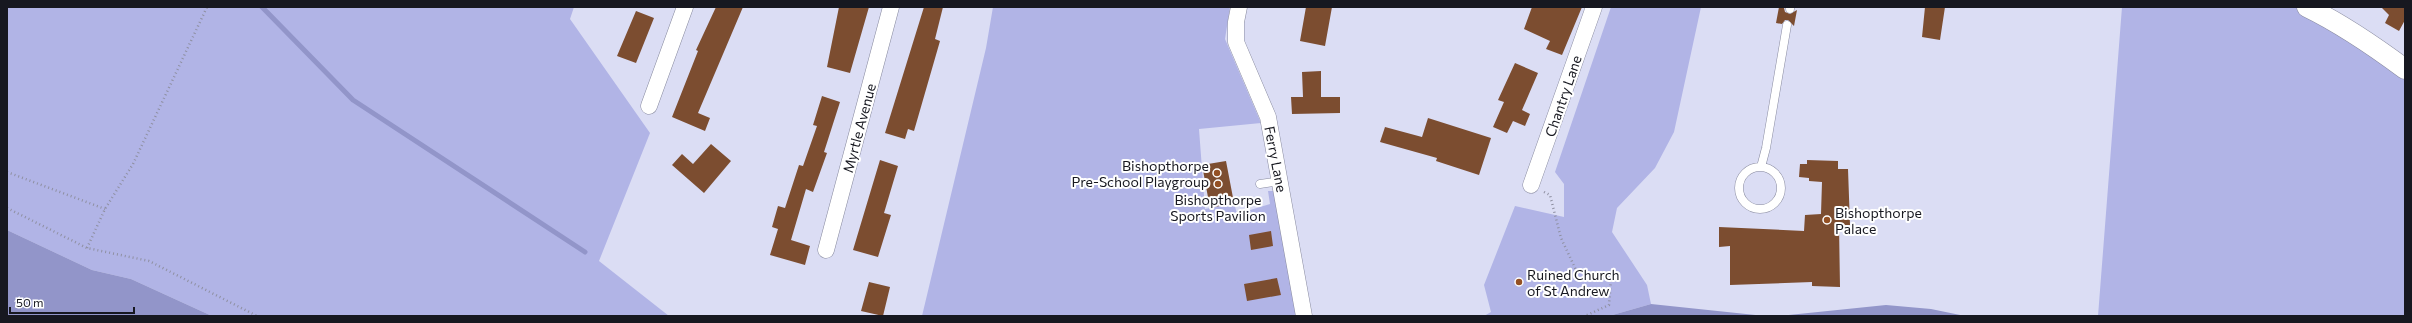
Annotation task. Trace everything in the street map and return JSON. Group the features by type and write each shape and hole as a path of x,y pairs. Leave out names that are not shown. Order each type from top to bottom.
{"street":[{"path":"649,106 685,7"},
{"name":"Myrtle Avenue","path":"826,250 892,7"},
{"name":"Ferry Lane","path":"1239,7 1236,22 1236,42 1268,117 1304,316"},
{"name":"Chantry Lane","path":"1532,185 1594,7"},
{"path":"2307,7 2354,34 2405,69"}],"lane":[{"path":"1761,167 1766,148 1787,25"},
{"path":"1761,167 1767,168 1778,176 1780,189 1775,201 1770,206 1757,208 1744,202 1741,196 1740,182 1747,171 1761,167"},
{"path":"1260,184 1280,181"}],"path":[{"path":"87,248 105,209 133,164 207,7"},
{"path":"7,172 105,209"},
{"path":"1532,185 1550,195 1561,238 1576,270 1611,280 1609,305 1584,316"},
{"path":"7,208 87,248 148,261 257,316"}],"shaded area":[{"path":"7,7 574,7 570,19 650,133 599,261 669,316 212,316 131,279 92,270 7,230"},
{"path":"993,7 1230,7 1225,39 1261,123 1199,129 1205,209 1234,203 1237,214 1270,204 1268,191 1274,191 1296,316 922,316 986,48"},
{"path":"1611,7 1701,7 1674,132 1655,168 1617,208 1612,232 1647,285 1651,304 1609,316 1484,316 1491,312 1484,285 1515,206 1564,217 1564,184 1555,172"},
{"path":"2122,7 2294,7 2327,22 2405,76 2405,316 2098,316"},
{"path":"7,230 92,270 131,279 212,316 7,316"},
{"path":"1651,304 1765,316 1609,316"},
{"path":"1886,305 1931,309 1965,316 1779,316"}],"building":[{"path":"716,7 743,7 698,113 710,118 705,131 672,117 698,51 696,50"},
{"path":"839,7 869,7 850,73 827,67"},
{"path":"924,7 943,7 935,39 940,41 914,131 908,129 905,139 885,133"},
{"path":"1306,7 1332,7 1325,46 1300,41"},
{"path":"1532,7 1582,7 1562,55 1546,49 1550,41 1524,29"},
{"path":"1779,7 1784,8 1785,12 1790,14 1797,10 1794,26 1788,20 1785,20 1782,24 1776,23"},
{"path":"1925,7 1945,7 1940,40 1922,37"},
{"path":"2381,7 2405,7 2405,20 2399,31 2385,23 2389,15"},
{"path":"636,11 654,18 636,63 617,56"},
{"path":"1515,63 1538,73 1522,110 1530,114 1525,126 1513,121 1507,133 1493,127 1504,102 1498,100"},
{"path":"1321,71 1321,97 1340,97 1340,113 1292,114 1291,97 1303,97 1302,72"},
{"path":"822,96 840,102 824,152 827,153 813,192 806,189 791,240 810,246 805,265 770,255 778,229 772,227 778,206 785,208 799,165 803,166 817,126 813,125"},
{"path":"1428,118 1491,138 1479,175 1436,161 1437,158 1380,142 1385,127 1422,137"},
{"path":"711,144 731,161 704,193 672,165 682,154 693,164"},
{"path":"880,160 898,166 884,213 891,215 878,257 853,250"},
{"name":"Bishopthorpe Palace","path":"1807,160 1838,161 1838,169 1848,169 1850,225 1839,225 1840,287 1812,286 1812,282 1730,285 1730,246 1719,247 1719,227 1804,231 1805,215 1821,214 1822,182 1809,181 1809,178 1799,177 1800,164 1807,164"},
{"name":"Bishopthorpe Sports Pavilion","path":"1226,161 1234,203 1210,208 1202,165"},
{"path":"1271,231 1273,246 1251,250 1249,235"},
{"path":"1277,278 1281,295 1247,301 1244,284"},
{"path":"869,282 890,287 883,316 861,311"}],"waterway":[{"path":"262,7 353,100 585,252"}],"place":[{"name":"Bishopthorpe Pre-School Playgroup","path":"1217,173"},
{"name":"Bishopthorpe Sports Pavilion","path":"1218,184"},
{"name":"Bishopthorpe Palace","path":"1827,220"},
{"name":"Ruined Church of St Andrew","path":"1519,282"}]}
